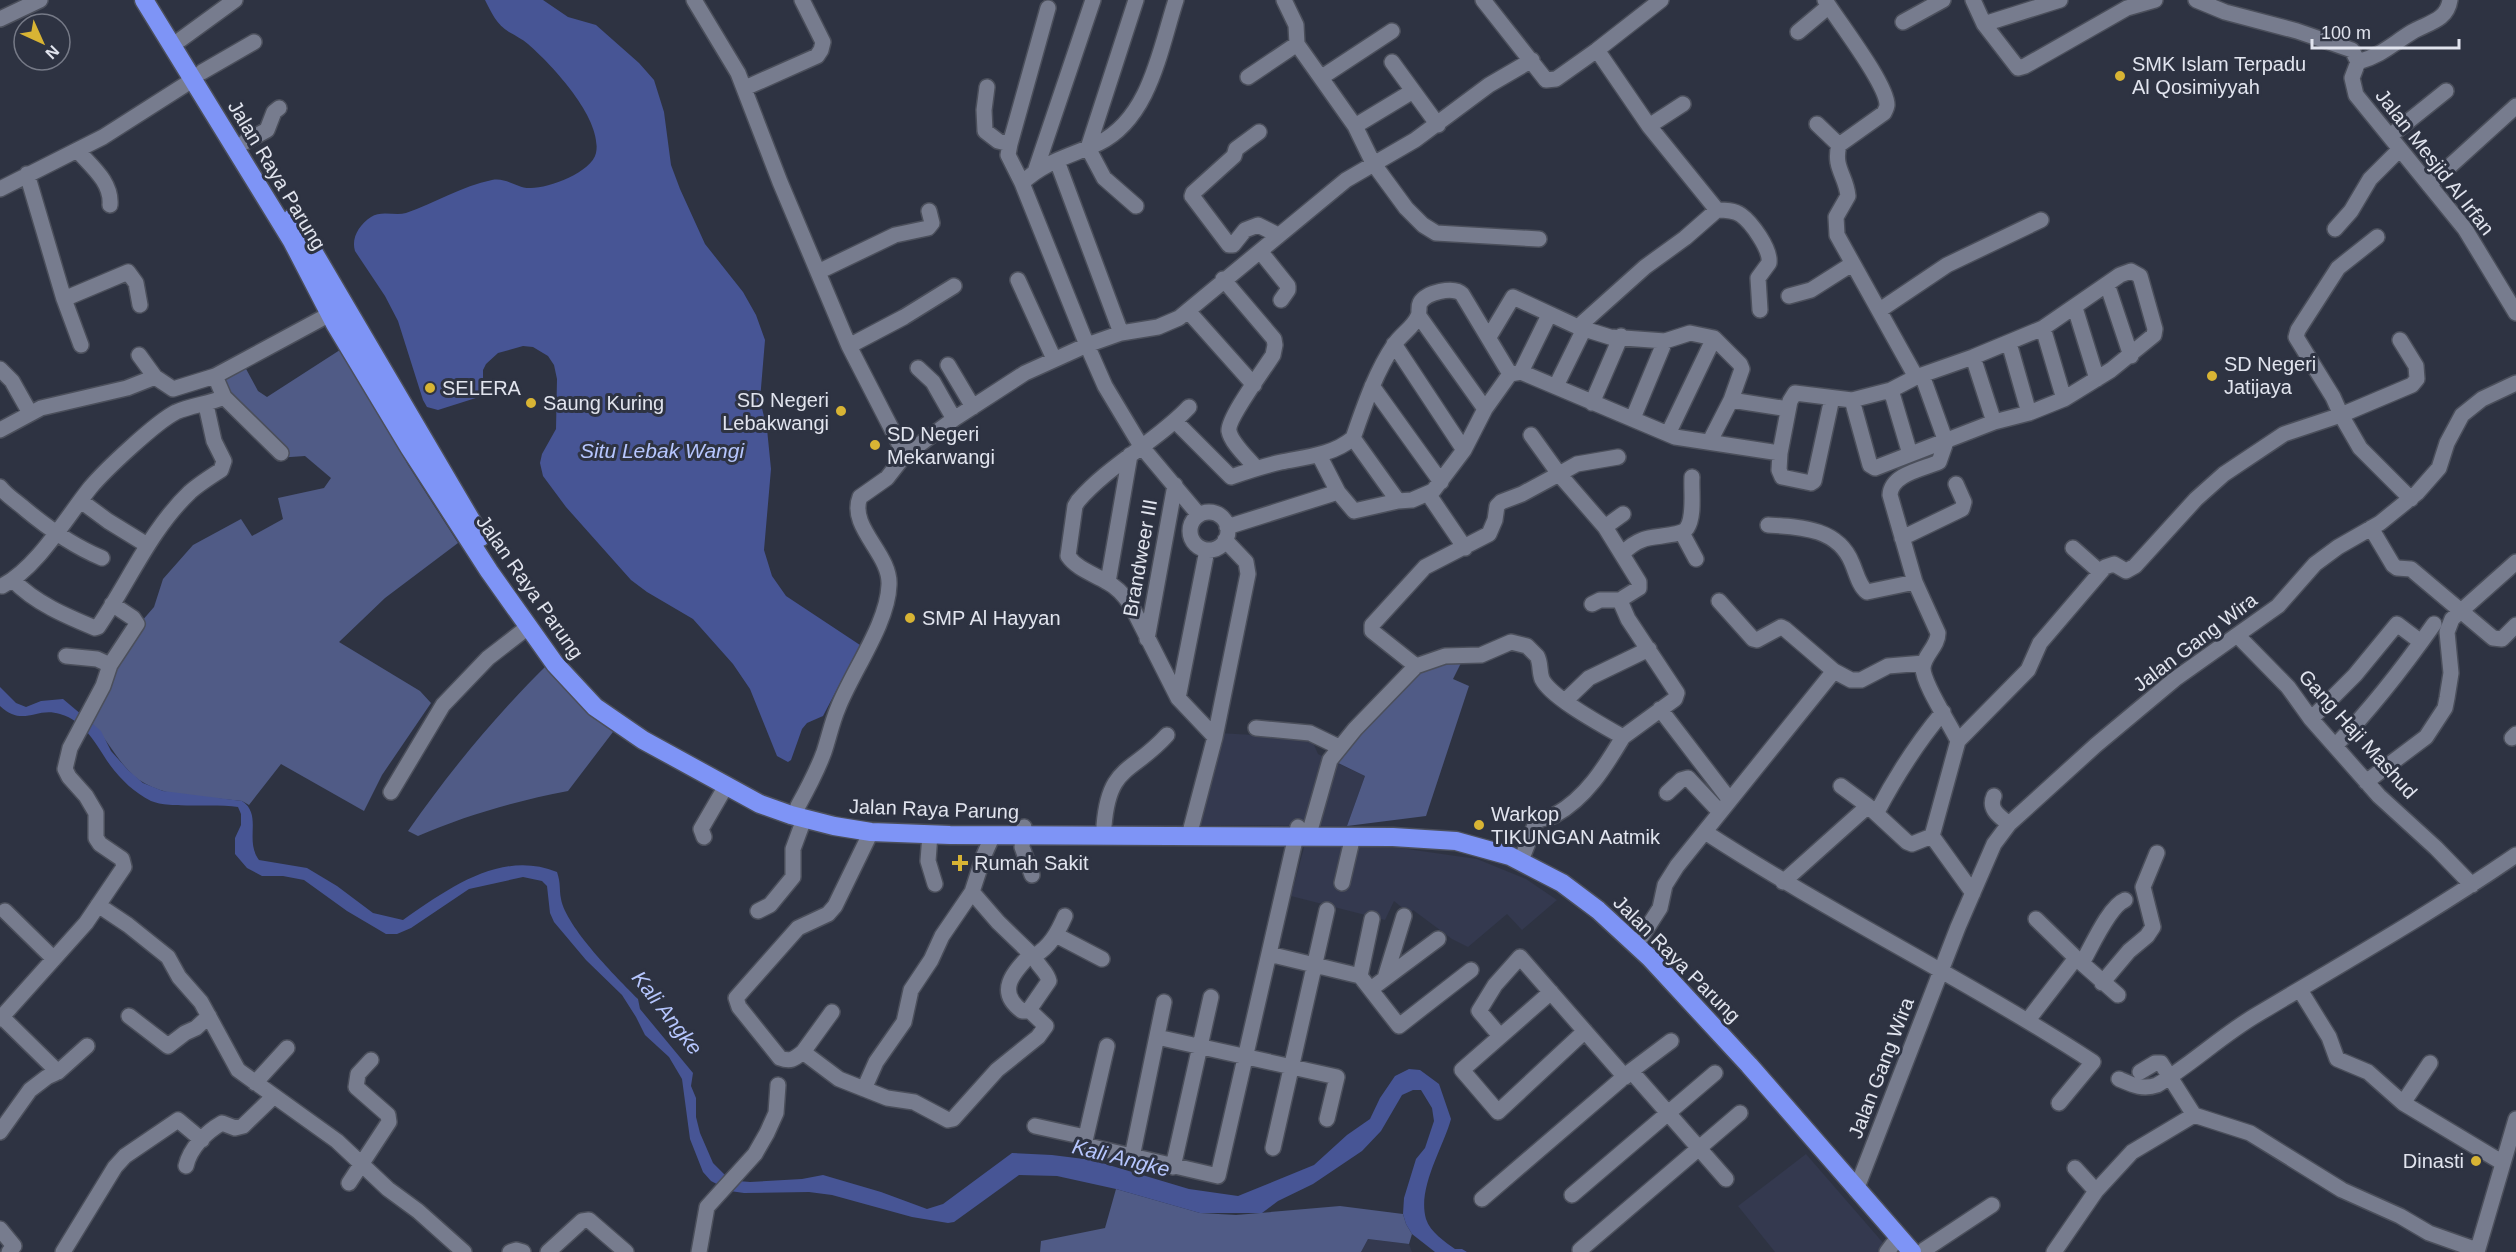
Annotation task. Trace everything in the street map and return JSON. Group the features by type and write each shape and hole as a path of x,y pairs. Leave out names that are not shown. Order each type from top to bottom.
{"highway":[{"name":"Jalan Raya Parung","path":"144,0 245,142 330,314 409,447 528,627 555,664 595,707 644,740 760,804 855,821 1023,831 1302,830 1368,827 1448,834 1495,842 1524,853 1569,876 1620,923 1920,1251"},
{"name":"Jalan Raya Parung","path":"156,0 198,76 501,570 562,657 611,707 724,776 801,812 871,832 993,835 1104,826 1190,831"},
{"name":"Jalan Raya Parung","path":"1302,830 1353,836 1456,842 1510,856 1562,883 1598,910 1642,936 1757,1060 1899,1236 1920,1251"}],"street":[{"path":"0,19 40,0"},
{"path":"180,40 235,0"},
{"path":"694,0 745,88 780,182 849,346 905,455"},
{"path":"745,88 817,56 821,50 823,42 802,0"},
{"path":"1022,183 1037,166 1093,0"},
{"path":"1136,0 1088,147 1104,178 1136,206"},
{"path":"1284,0 1296,25 1297,44 1355,126 1373,163 1406,208 1436,233 1539,239"},
{"path":"1483,0 1546,80 1551,80 1597,50 1661,0"},
{"path":"1903,22 1943,0"},
{"path":"1973,0 1984,24 2015,67 2022,68 2127,8 2155,0"},
{"path":"1984,24 2060,0"},
{"path":"2196,0 2225,12 2346,47 2356,56 2358,62 2377,57 2414,30 2431,24 2445,12 2450,0"},
{"path":"987,87 984,110 985,131 1037,166 1057,161 1088,147 1110,136 1139,106 1173,1"},
{"path":"1798,32 1827,3 1863,56 1885,95 1888,106 1884,113 1839,145 1836,159 1848,196 1836,217 1835,230 1852,264 1919,376 1946,442 1940,462 1898,479 1890,488 1891,504 1915,582 1938,633 1938,639 1924,663 1925,677 1958,741"},
{"path":"1048,8 1009,149 1087,345 1135,451 1175,485 1199,515"},
{"path":"1322,77 1392,31"},
{"path":"0,189 103,137 254,42"},
{"path":"1248,77 1297,44"},
{"path":"1597,50 1649,126 1717,210"},
{"path":"758,911 770,905 793,877 793,849 811,781 820,762 838,707 874,632 889,589 890,575 861,524 858,514 858,502 863,494 887,478 905,455 954,419 1025,373 1087,345 1121,333 1158,327 1188,311 1320,199 1373,163 1403,148 1438,125 1484,88 1532,60"},
{"path":"1392,62 1438,125"},
{"name":"Jalan Mesjid Al Irfan","path":"2358,62 2352,78 2356,95 2465,229 2516,313"},
{"path":"2390,136 2446,91"},
{"path":"1355,126 1413,92"},
{"path":"1649,126 1683,104"},
{"path":"2429,185 2516,106"},
{"path":"245,142 267,130 274,112 279,108"},
{"path":"1817,124 1839,145"},
{"path":"1259,132 1236,149 1234,156 1192,196 1229,244 1233,244 1245,230 1258,225 1278,235"},
{"path":"2335,229 2351,211 2370,179 2400,149"},
{"path":"77,150 107,186 111,195 110,205"},
{"path":"1057,161 1121,333"},
{"path":"27,174 64,299 81,345"},
{"path":"1556,386 1581,328 1645,267 1685,238 1717,210 1731,210 1741,215 1767,249 1769,262 1758,278 1760,310"},
{"path":"818,272 895,235 928,228 932,223 929,211"},
{"path":"1880,310 1941,268 2041,220"},
{"path":"2377,237 2329,278 2296,337 2328,388 2360,448 2411,499"},
{"path":"1260,251 1288,286 1281,300"},
{"path":"1790,296 1810,290 1852,264"},
{"path":"1832,398 1814,481 1811,483 1782,477 1779,470 1780,453 1788,409 1795,393 1852,400 1891,390 1919,376 2043,328 2120,275 2131,271 2138,273 2142,282 2155,333 2131,356 2097,379 2064,399 2030,413 1994,422 1875,468 1870,465 1852,400"},
{"path":"64,299 128,272 136,283 140,305"},
{"path":"1223,279 1274,339 1273,355 1233,416 1228,429 1230,436 1256,468"},
{"path":"1018,280 1054,359"},
{"path":"2107,284 2131,356"},
{"path":"849,346 904,317 954,286"},
{"path":"1485,409 1419,316 1419,304 1424,299 1440,292 1459,291 1488,337 1516,373 1556,386 1592,403 1683,439 1710,441 1780,453"},
{"path":"1488,337 1513,297 1549,315 1610,337 1665,341 1686,333 1714,339 1740,364 1742,369 1731,400 1710,441"},
{"path":"2075,308 2097,379"},
{"path":"1188,311 1254,386"},
{"path":"139,355 154,376 173,389 215,376 330,314"},
{"path":"1319,455 1338,492 1354,511 1424,496 1441,482 1464,450 1485,409 1516,373 1549,315"},
{"path":"1175,422 1229,476 1319,455 1346,444 1353,438 1372,386 1395,344 1419,316"},
{"path":"2043,328 2064,399"},
{"path":"1592,403 1621,336"},
{"path":"1668,434 1714,339"},
{"path":"1932,836 1958,741 2028,670 2040,643 2100,573 2112,564 2124,571 2135,567 2210,484 2267,444 2298,428 2341,415 2412,385 2417,379 2416,366 2400,340"},
{"path":"1633,418 1665,341"},
{"path":"2009,343 2030,413"},
{"path":"1395,344 1464,450"},
{"path":"1973,357 1994,422"},
{"path":"948,365 973,407"},
{"path":"918,368 933,382 954,419"},
{"path":"0,369 12,381 30,413"},
{"path":"0,429 30,413 56,404 127,388 154,376"},
{"path":"215,376 224,397 281,453"},
{"name":"Jalan Gang Wira","path":"1859,1184 1940,972 1994,844 2009,824 2175,679 2278,606 2315,564 2411,499 2439,468 2447,442 2462,416 2482,399 2516,383"},
{"path":"1372,386 1441,482"},
{"path":"1891,390 1910,454"},
{"path":"206,405 214,441 224,464 221,470 182,500 147,545 121,592 95,628 7,583 34,561 97,480 169,416 224,397"},
{"path":"1731,400 1788,409"},
{"path":"1189,407 1175,422 1135,451 1082,496 1075,506 1068,556 1072,562 1085,571 1108,582 1123,594 1131,604 1178,698 1215,737"},
{"path":"1531,435 1560,474 1605,527 1623,553 1640,586 1621,600 1600,600 1592,604"},
{"path":"1353,438 1398,501"},
{"path":"1108,582 1135,451"},
{"path":"1416,666 1372,631 1372,625 1425,567 1489,534 1495,520 1497,506 1501,502 1522,494 1583,462 1618,457"},
{"path":"1623,553 1642,539 1682,532 1687,528 1692,477"},
{"path":"1902,538 1962,510 1964,502 1956,484"},
{"name":"Brandweer III","path":"1147,639 1175,485"},
{"path":"1190,831 1215,737 1248,568 1226,534 1224,520 1213,513 1199,515 1190,528 1190,535 1200,548 1207,550 1220,546 1226,534 1338,492"},
{"path":"2,494 55,533 102,558"},
{"path":"1431,498 1465,548"},
{"path":"81,501 147,545"},
{"path":"1605,527 1623,514"},
{"path":"1768,525 1801,527 1836,540 1848,551 1864,591 1915,582"},
{"path":"2371,528 2393,565 2397,568 2412,569 2461,612 2498,639 2502,639 2516,625"},
{"path":"1682,532 1696,559"},
{"path":"2073,548 2100,573"},
{"path":"1178,698 1207,550"},
{"path":"2366,782 2426,737 2445,708 2451,673 2447,632 2452,619 2516,562"},
{"path":"1524,853 1537,820 1553,817 1584,794 1623,738 1675,699 1677,693 1628,619 1621,600"},
{"path":"1719,601 1753,639 1757,640 1781,627 1785,628 1834,671 1856,681 1888,666 1924,663"},
{"path":"58,1072 1,1018 86,923 121,873 124,863 96,838 96,813 65,769 67,754 111,665 136,624 133,618 112,604"},
{"path":"2311,719 2355,675 2397,624 2421,642"},
{"path":"2335,746 2369,711 2434,624"},
{"path":"391,792 442,705 483,663 528,627"},
{"name":"Gang Haji Mashud","path":"2238,636 2288,687 2311,719 2366,782 2472,885"},
{"path":"1107,1046 1084,1145 1218,1176 1269,954 1302,830 1326,769 1340,747 1416,666 1445,656 1481,655 1511,642 1519,642 1537,656 1542,680 1565,700 1623,738"},
{"path":"1565,700 1589,678 1649,649"},
{"path":"66,656 97,659 111,665"},
{"path":"1642,936 1660,908 1663,891 1670,877 1724,805 1834,671"},
{"path":"1660,710 1724,805"},
{"path":"1783,882 1872,809 1919,740 1942,712"},
{"path":"1256,728 1310,733 1340,747"},
{"path":"1104,826 1106,801 1115,780 1167,735"},
{"path":"1667,793 1681,780 1688,778 1724,805"},
{"path":"704,837 701,832 702,827 726,786"},
{"path":"1841,786 1872,809 1907,842 1912,844 1932,836"},
{"path":"1994,795 1991,804 1993,808 2009,824"},
{"path":"1023,831 1026,859 1032,875"},
{"path":"832,1012 803,1052 793,1060 787,1061 780,1058 739,1007 736,998 798,928 828,914 835,906 871,832"},
{"path":"1705,832 1783,882 2028,1020 2093,1062 2059,1102"},
{"path":"930,834 928,861 935,884"},
{"path":"864,1089 876,1062 904,1023 911,990 942,936 972,892 993,835"},
{"path":"1342,883 1353,836"},
{"path":"1932,836 1973,893"},
{"path":"2102,983 2153,927 2143,887 2157,853"},
{"path":"2119,1079 2139,1087 2149,1088 2170,1077 2218,1039 2472,885 2516,855"},
{"path":"972,892 998,922 1033,955 1039,967 1047,975 1049,981 1029,1010"},
{"path":"2028,1020 2079,960 2108,917 2125,900"},
{"path":"98,905 128,925 168,957 179,976 191,988 209,1016 238,1070 337,1141 388,1189 418,1211 464,1252"},
{"path":"1273,1148 1327,910"},
{"path":"5,911 54,959"},
{"path":"803,1052 839,1078 887,1098 914,1102 943,1118 953,1119 997,1070 1043,1031 1046,1023 1029,1010 1022,1011 1016,1006 1008,991 1009,981 1056,935 1065,916"},
{"path":"1385,978 1404,916"},
{"path":"1360,976 1372,919"},
{"path":"2036,919 2102,983 2118,995"},
{"path":"1056,935 1102,959"},
{"path":"1371,989 1438,939"},
{"path":"1269,954 1360,976 1399,1026 1471,970"},
{"path":"1500,1036 1479,1011 1495,985 1520,957 1585,1031 1668,1113 1726,1179"},
{"path":"2300,990 2329,1037 2337,1059 2368,1072 2403,1102 2503,1163"},
{"path":"1551,992 1462,1070 1498,1112 1585,1031"},
{"path":"1173,1167 1211,997"},
{"path":"1132,1157 1164,1002"},
{"path":"129,1016 168,1046 185,1032 196,1028 209,1016"},
{"path":"1157,1036 1336,1077 1327,1119"},
{"path":"1482,1199 1628,1074 1671,1041"},
{"path":"0,1132 30,1090 58,1072 87,1046"},
{"path":"255,1083 287,1048"},
{"path":"349,1184 390,1118 356,1087 358,1074 371,1060"},
{"path":"2140,1072 2158,1062 2194,1115 2250,1134 2342,1190 2400,1216 2429,1233 2477,1251 2516,1119"},
{"path":"2403,1102 2430,1063"},
{"path":"1572,1195 1715,1073"},
{"path":"699,1252 705,1212 754,1154 767,1133 776,1113 778,1085"},
{"path":"186,1166 189,1154 222,1123 235,1128 243,1126 274,1096"},
{"path":"1580,1250 1740,1113"},
{"path":"2054,1252 2096,1191 2136,1148 2194,1115"},
{"path":"63,1252 115,1167 125,1156 178,1119 202,1140"},
{"path":"1035,1126 1085,1137"},
{"path":"2075,1168 2096,1191"},
{"path":"1920,1251 1992,1205"},
{"path":"548,1252 582,1221 589,1220 626,1252"},
{"path":"0,1229 14,1250"},
{"path":"1887,1252 1899,1236"},
{"path":"510,1252 516,1250 523,1252"}],"shaded area":[{"path":"343,348 408,465 458,543 385,598 339,642 420,691 431,703 382,775 364,811 281,764 249,805 242,801 181,795 152,787 139,780 128,770 88,720 135,629 154,607 163,579 193,545 241,519 252,536 283,519 278,498 324,488 331,478 305,456 276,458 219,381 245,367 258,391 267,397"},
{"path":"1465,655 1453,679 1469,686 1426,816 1347,826 1365,776 1332,760 1416,664"},
{"path":"548,664 616,728 568,791 492,809 418,836 408,831 474,744"},
{"path":"1218,733 1311,738 1318,754 1365,776 1347,826 1189,825"},
{"path":"1305,844 1400,848 1477,859 1526,879 1557,900 1522,930 1507,914 1468,947 1452,939 1413,910 1410,914 1394,901 1385,920 1291,896"},
{"path":"1806,1154 1891,1252 1775,1252 1738,1206"},
{"path":"1116,1189 1200,1213 1236,1215 1340,1206 1403,1214 1412,1234 1409,1244 1368,1239 1361,1252 1040,1252 1041,1241 1105,1228"},
{"path":"1368,1239 1409,1244 1412,1252 1361,1252"}],"water":[{"name":"Situ Lebak Wangi","path":"485,0 543,0 568,17 596,25 639,63 654,80 664,112 671,165 680,189 705,244 743,292 756,315 765,340 760,400 767,429 771,469 764,550 772,576 786,596 860,645 823,716 807,723 802,729 791,760 788,762 777,756 750,689 733,664 693,619 631,580 566,507 543,476 540,463 542,454 556,429 557,379 554,365 548,356 533,347 523,346 498,353 483,370 483,387 479,397 438,410 427,407 398,321 385,296 355,251 354,241 357,232 375,215 406,213 470,186 492,180 502,180 526,188 548,185 569,178 593,160 596,153 596,139 592,125 574,94 538,53 526,42 501,26"},
{"path":"0,687 16,703 26,707 41,701 63,699 101,731 111,751 143,783 163,791 242,801 251,813 253,844 259,860 307,868 337,886 373,913 403,920 456,886 495,869 536,866 557,872 561,899 572,923 594,952 638,999 640,1009 693,1073 691,1086 696,1098 696,1117 700,1133 713,1163 727,1177 750,1182 802,1179 823,1175 881,1192 927,1209 943,1204 1012,1153 1092,1160 1189,1189 1238,1196 1314,1165 1347,1135 1370,1119 1380,1098 1395,1076 1409,1069 1420,1070 1439,1084 1451,1119 1428,1181 1424,1207 1426,1219 1442,1240 1455,1249 1467,1252 1435,1252 1412,1234 1403,1214 1404,1198 1416,1159 1425,1148 1434,1121 1432,1108 1421,1090 1413,1090 1402,1095 1381,1131 1362,1151 1313,1184 1278,1201 1262,1213 1200,1213 1116,1189 1057,1176 1019,1175 954,1222 948,1223 912,1217 832,1195 809,1192 744,1193 730,1191 711,1181 703,1172 690,1139 682,1079 669,1057 645,1035 622,995 586,960 554,922 550,913 547,886 542,881 523,877 469,889 411,928 397,934 386,934 347,911 304,880 283,876 262,876 247,868 235,854 235,838 241,825 241,814 238,807 169,805 145,798 119,776 90,735 77,722 52,712 23,716 8,712 0,706"}],"place":[{"name":"SMK Islam Terpadu Al Qosimiyyah","path":"2120,76"},
{"name":"SD Negeri Jatijaya","path":"2212,376"},
{"name":"SELERA","path":"430,388"},
{"name":"Saung Kuring","path":"531,403"},
{"name":"SD Negeri Lebakwangi","path":"841,411"},
{"name":"SD Negeri Mekarwangi","path":"875,445"},
{"name":"SMP Al Hayyan","path":"910,618"},
{"name":"Warkop TIKUNGAN Aatmik","path":"1479,825"},
{"name":"Rumah Sakit","path":"960,863"},
{"name":"Dinasti","path":"2476,1161"}],"water label":[{"name":"Kali Angke","path":"667,1013"},
{"name":"Kali Angke","path":"1121,1158"}]}
